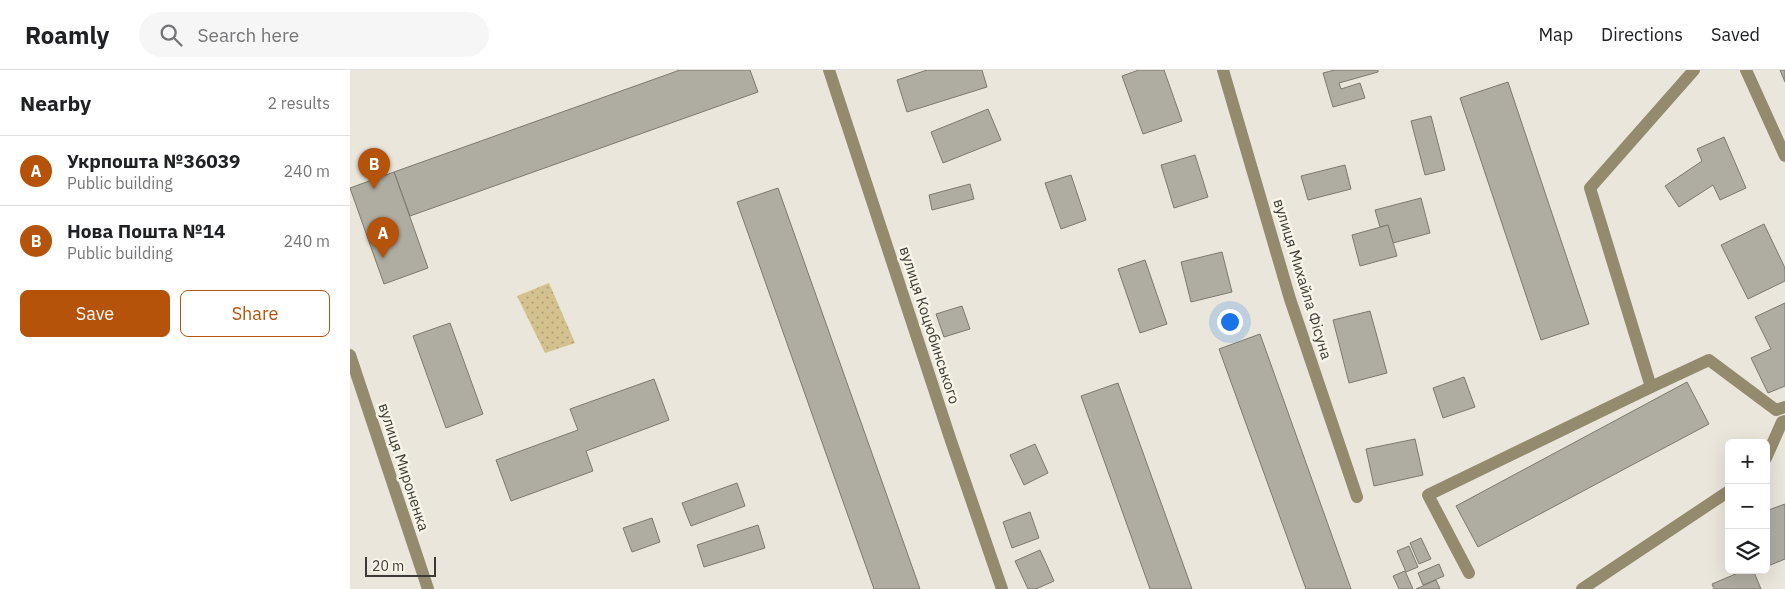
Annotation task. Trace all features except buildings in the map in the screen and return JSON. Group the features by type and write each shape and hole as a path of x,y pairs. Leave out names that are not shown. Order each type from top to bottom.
{"street":[{"name":"вулиця Коцюбинського","path":"829,70 1002,589"},
{"name":"вулиця Михайла Фісуна","path":"1223,70 1290,299 1357,496"},
{"path":"1651,387 1590,188 1694,70"},
{"path":"1746,70 1784,151"},
{"name":"вулиця Мироненка","path":"350,355 428,589"},
{"path":"1468,573 1428,495 1709,360 1776,410 1785,407"},
{"path":"1770,449 1782,422 1785,421"},
{"path":"1582,589 1725,494"}],"shaded area":[{"path":"549,283 575,343 545,353 517,296"}],"place":[{"name":"Нова Пошта №14","path":"374,189"},
{"name":"Укрпошта №36039","path":"383,258"}]}
